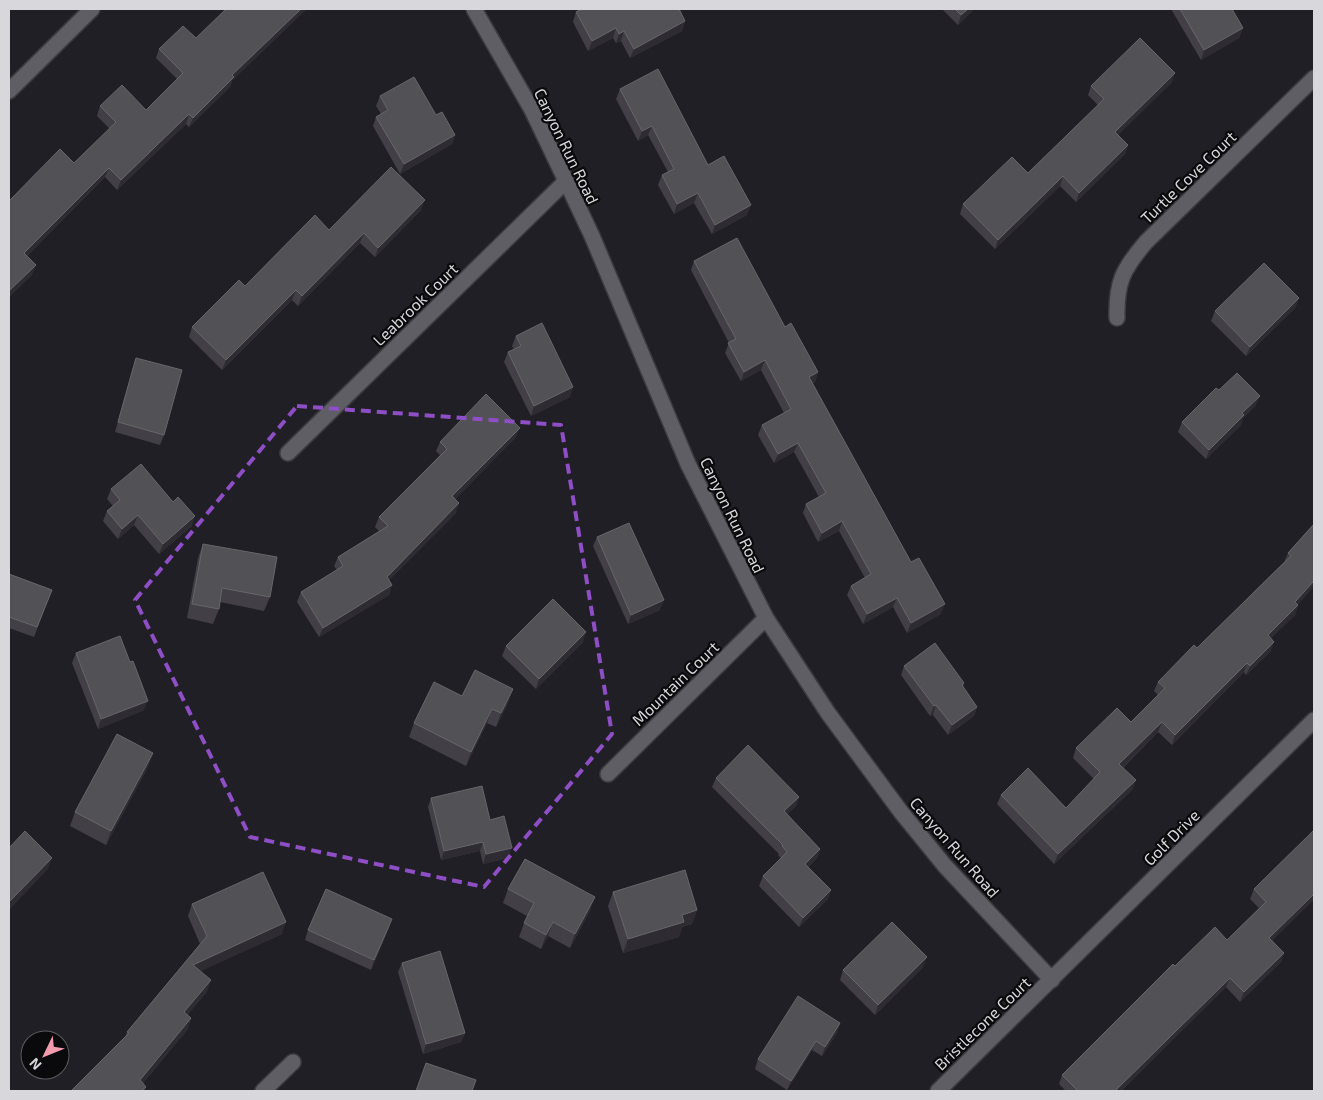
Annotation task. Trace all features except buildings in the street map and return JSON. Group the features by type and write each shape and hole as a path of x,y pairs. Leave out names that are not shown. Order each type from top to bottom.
{"street":[{"path":"9,91 92,9"},
{"name":"Canyon Run Road","path":"474,9 532,110 592,236 688,464 766,618 828,713 901,812 945,866 1052,980"},
{"name":"Turtle Cove Court","path":"1117,318 1116,297 1121,278 1132,259 1146,242 1314,78"},
{"name":"Leabrook Court","path":"288,453 566,181"},
{"name":"Mountain Court","path":"608,774 766,618"},
{"name":"Golf Drive","path":"1052,980 1314,720"},
{"name":"Bristlecone Court","path":"938,1091 1052,980"},
{"path":"263,1091 293,1062"}],"highlighted area":[{"path":"297,406 561,425 612,734 484,887 250,837 135,600"}]}
